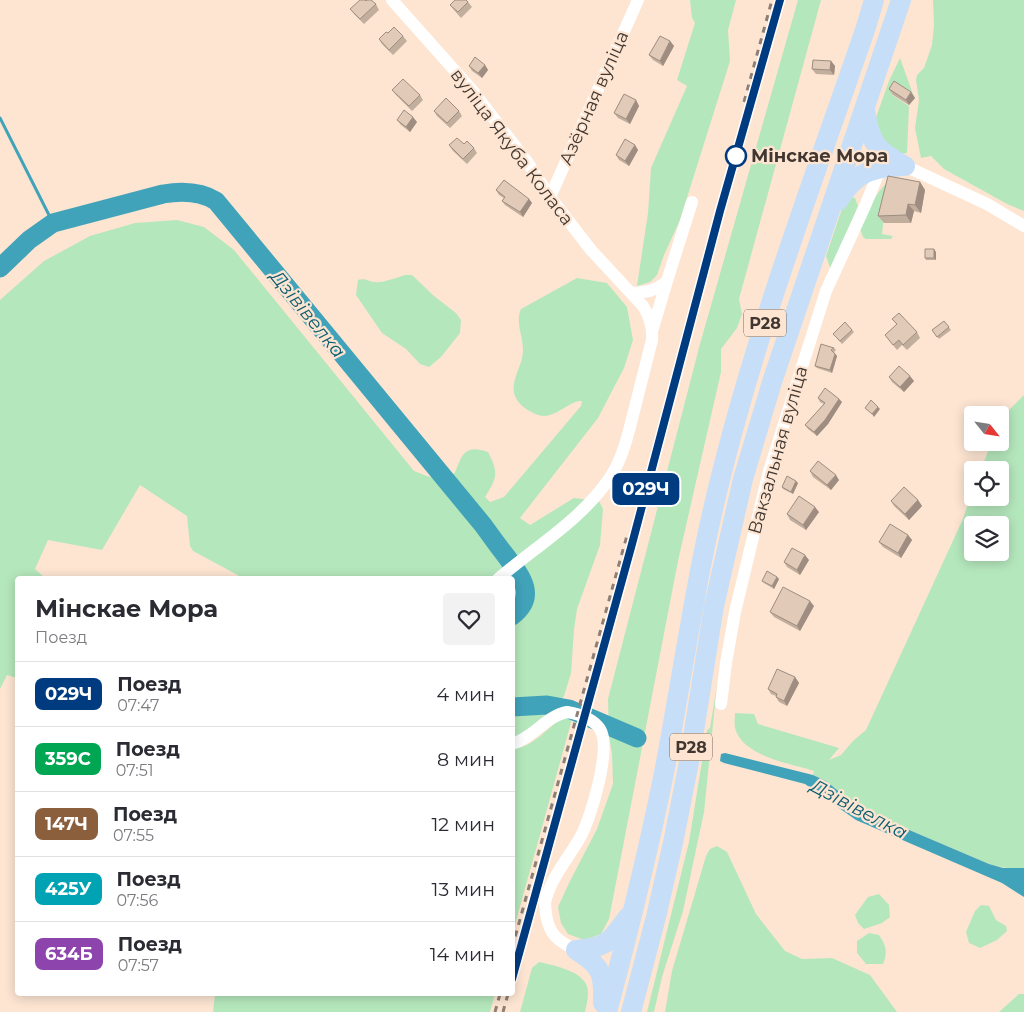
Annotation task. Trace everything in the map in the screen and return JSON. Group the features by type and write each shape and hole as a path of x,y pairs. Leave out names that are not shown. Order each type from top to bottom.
{"highway":[{"name":"Р28","path":"607,1012 635,909 664,771 704,546 721,474 763,327 874,0"},
{"name":"Р28","path":"631,1012 673,843 689,762 714,606 736,507 772,382 901,0"},
{"path":"865,108 869,132 873,141 889,157 905,166"},
{"path":"826,220 847,186 863,174 881,167 905,166"},
{"path":"576,950 604,945 614,937 635,909"},
{"path":"576,950 590,958 598,966 604,985 603,1012"}],"street":[{"name":"вуліца Якуба Коласа","path":"392,0 472,90 591,250 632,293 649,316 653,328"},
{"name":"Азёрная вуліца","path":"550,197 638,0"},
{"path":"905,166 987,204 1024,226"},
{"name":"Вакзальная вуліца","path":"722,704 734,612 769,471 826,290 881,167"},
{"path":"501,576 521,558 573,518 609,479 620,459 627,439 666,281 692,202"},
{"path":"632,293 650,292 659,288 666,281"},
{"path":"515,743 553,718 567,712 594,722 604,737 602,761 590,814 581,835 549,891 545,904 548,926 554,935 576,950"}],"green space":[{"path":"690,0 736,0 728,30 730,61 680,220 657,275 650,282 637,286 648,213 651,168 687,86 677,80 695,23 692,18"},
{"path":"798,0 821,0 739,299 742,314 737,328 721,349 721,372 678,561 609,919 601,934 584,940 568,934 561,923 558,907 597,829 613,784 608,699 700,344"},
{"path":"933,0 1024,0 1024,211 1007,204 944,169 931,156 921,158 915,128 919,100 916,80 917,75 924,68 932,45 934,25"},
{"path":"900,58 914,97 898,86 892,95 909,106 907,153 898,154 881,137 875,120 889,81"},
{"path":"888,182 882,234 893,236 891,239 866,239 863,237 860,229 875,198"},
{"path":"846,197 855,198 858,206 831,270 826,256"},
{"path":"177,220 204,227 234,250 414,471 435,478 448,478 456,471 460,459 469,450 477,449 488,452 495,470 494,480 485,497 490,502 504,497 581,406 582,401 544,416 537,415 518,402 514,388 523,350 519,324 521,309 577,278 607,283 627,307 633,340 624,368 598,418 520,518 530,525 574,498 599,501 603,509 600,545 577,609 571,673 564,696 550,716 515,741 515,576 239,576 193,551 190,546 187,516 140,485 102,550 48,540 35,569 43,576 15,576 15,677 7,675 0,689 0,300 44,261 90,236 135,223"},
{"path":"405,275 412,275 434,296 456,313 461,320 460,333 441,357 429,367 420,364 406,349 382,333 356,295 358,280 382,282"},
{"path":"1024,395 1024,868 1019,869 989,864 859,808 826,781 813,775 814,771 781,762 747,746 735,728 735,713 754,714 758,724 839,748 829,760 841,755 866,730 967,506 1009,506 1009,461 984,461 988,451 1009,451 1009,410"},
{"path":"717,685 704,812 683,911 662,977 654,1012 647,1012 689,842 707,730 710,728"},
{"path":"563,717 572,719 515,925 515,748 534,741"},
{"path":"717,846 727,852 756,914 785,951 802,959 832,958 870,975 897,1012 665,1012 672,971 706,856 710,849"},
{"path":"879,894 889,905 890,917 882,923 864,929 858,923 855,915 868,897"},
{"path":"981,905 989,906 996,920 1006,926 1007,931 997,940 980,948 969,943 966,932 975,911"},
{"path":"869,933 879,935 883,942 886,952 883,964 866,964 857,953 857,941"},
{"path":"539,962 565,969 583,979 588,990 585,1012 520,1012 532,968"},
{"path":"1019,994 1024,994 1024,1012 999,1012"},
{"path":"215,996 494,996 490,1012 213,1012"}],"water":[{"path":"725,753 813,775 826,781 859,808 874,815 989,864 1003,868 1024,868 1024,897 1002,883 856,820 805,784 724,763 720,761 721,754"}],"building":[{"path":"360,0 371,0 376,4 360,19 350,9"},
{"path":"455,0 466,0 468,2 458,12 450,5"},
{"path":"394,27 403,36 389,50 379,39"},
{"path":"660,36 670,41 660,61 649,55"},
{"path":"475,57 485,65 478,73 469,66"},
{"path":"813,60 831,61 830,70 812,69"},
{"path":"403,79 420,95 409,106 392,90"},
{"path":"894,81 911,92 906,100 889,89"},
{"path":"624,94 636,100 626,119 614,113"},
{"path":"446,98 459,111 447,123 434,111"},
{"path":"404,110 413,117 406,127 397,120"},
{"path":"457,138 464,144 467,141 474,148 463,159 449,145"},
{"path":"625,139 635,145 625,161 616,155"},
{"path":"888,176 920,182 915,205 908,204 906,215 878,216"},
{"path":"504,180 529,199 520,212 502,201 505,197 496,190"},
{"path":"925,249 934,249 934,258 925,258"},
{"path":"899,313 917,332 903,345 899,340 893,345 885,335 897,324 892,319"},
{"path":"944,321 949,327 937,337 932,330"},
{"path":"845,322 852,330 840,341 833,334"},
{"path":"821,344 834,348 831,350 835,354 830,370 815,366"},
{"path":"899,366 910,376 900,387 889,377"},
{"path":"825,388 839,399 825,420 814,432 805,425 825,403 818,398"},
{"path":"871,400 878,407 872,414 865,408"},
{"path":"818,461 836,475 827,485 810,471"},
{"path":"787,476 796,481 791,492 782,487"},
{"path":"904,487 918,500 905,514 891,501"},
{"path":"799,496 815,507 803,525 787,514"},
{"path":"890,524 908,535 898,553 879,542"},
{"path":"792,548 805,555 797,570 784,562"},
{"path":"767,571 777,577 772,586 762,581"},
{"path":"783,587 810,601 797,626 770,612"},
{"path":"777,669 795,677 784,701 776,697 777,694 768,689"}],"waterway":[{"path":"0,118 53,223"},
{"name":"Дзівівелка","path":"0,268 29,240 53,223 170,193 183,192 204,195 216,201 483,525 512,564 521,578 525,594 524,601 515,613"},
{"name":"Дзівівелка","path":"515,707 547,705 569,709 637,738"}],"railway":[{"path":"744,102 772,0"},
{"path":"515,968 641,509 720,211 780,0"},
{"path":"515,937 628,532"},
{"path":"495,1012 499,996"},
{"path":"503,1012 507,996"}],"train":[{"name":"029Ч","path":"515,968 592,692 720,211 780,0"}],"place":[{"name":"Мінскае Мора","path":"736,156"}]}
